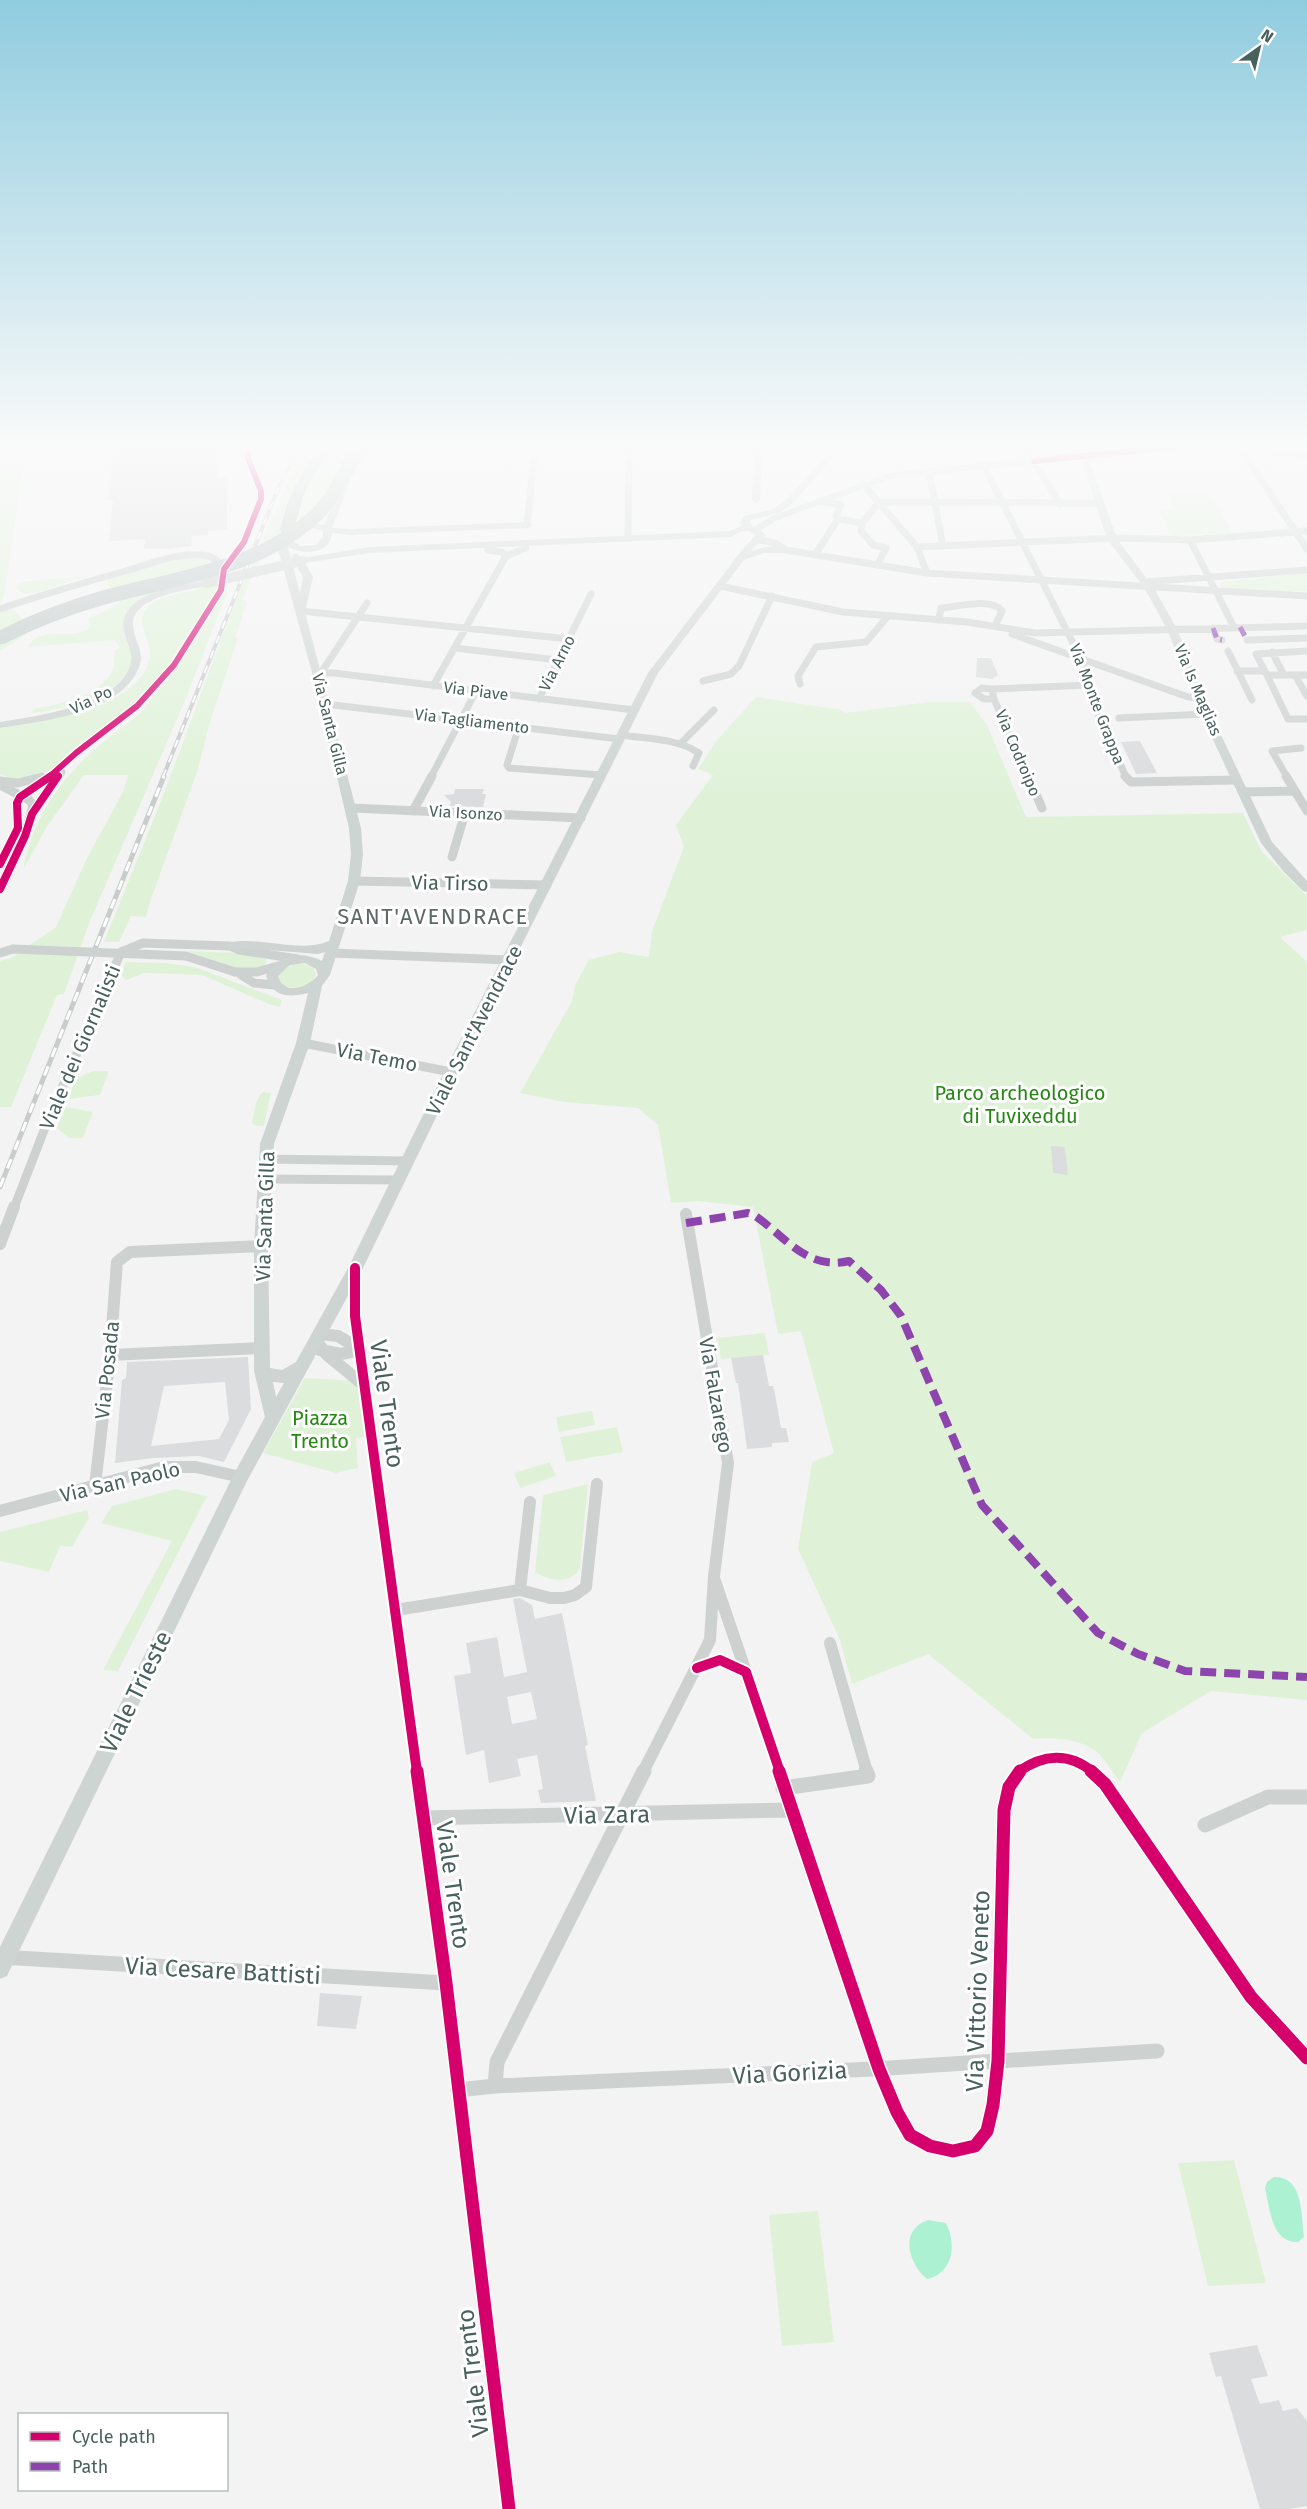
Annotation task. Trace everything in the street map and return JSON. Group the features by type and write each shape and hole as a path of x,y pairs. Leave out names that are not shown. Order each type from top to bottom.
{"highway":[{"path":"0,630 65,603 200,564"},
{"path":"0,638 56,613 101,598 223,564"}],"street":[{"path":"3,607 145,564"},
{"path":"222,564 224,569"},
{"path":"0,864 18,828 17,803 20,797 137,706 174,665 221,590 224,569 228,564"},
{"name":"Via Santa Gilla","path":"273,1416 262,1371 261,1246 264,1159 267,1144 303,1042 320,980 334,948 354,881 357,854 352,808 288,564"},
{"path":"289,564 312,564"},
{"name":"Via Po","path":"0,725 89,705 126,681 134,669 136,660 136,650 128,628 129,620 136,608 154,597 207,583 305,564"},
{"path":"308,580 315,568 321,564"},
{"path":"433,686 502,564"},
{"name":"Viale Sant'Avendrace","path":"273,1416 318,1342 356,1268 410,1161 451,1072 653,673 678,636 736,564"},
{"path":"878,564 927,573 1307,596"},
{"path":"923,564 927,573"},
{"name":"Via Monte Grappa","path":"1033,564 1081,659 1092,685 1089,694 1126,778 1131,782 1236,780"},
{"name":"Via Is Maglias","path":"1131,564 1172,629 1206,714 1267,843 1307,888"},
{"path":"1202,564 1237,627 1247,640 1245,643 1256,654 1288,719 1307,719"},
{"path":"302,565 308,580"},
{"path":"1146,585 1209,577 1307,570"},
{"name":"Via Santa Gilla","path":"300,611 308,580"},
{"path":"720,586 843,612 939,620 1035,633 1307,626"},
{"name":"Via Arno","path":"539,699 591,594"},
{"path":"703,681 731,674 739,666 772,596"},
{"path":"318,676 367,603"},
{"path":"939,620 940,608 989,604 998,606 1002,611 993,626"},
{"path":"300,611 569,639"},
{"path":"800,684 798,676 816,647 866,642 888,616"},
{"path":"993,626 1188,697 1199,698"},
{"path":"1213,628 1217,639 1222,640"},
{"path":"1247,640 1307,638"},
{"path":"455,648 558,660"},
{"path":"1228,651 1252,700"},
{"path":"1256,654 1307,651"},
{"path":"1272,652 1284,675"},
{"path":"1237,670 1307,675"},
{"name":"Via Piave","path":"318,676 324,673 334,673 634,710"},
{"path":"1295,675 1307,696"},
{"name":"Via Codroipo","path":"994,699 984,699 975,693 982,688 1092,685"},
{"name":"Via Codroipo","path":"992,689 994,699 1042,808"},
{"path":"413,811 476,691"},
{"name":"Via Tagliamento","path":"325,704 680,744"},
{"path":"693,766 699,753 680,744 714,710"},
{"name":"Via Po","path":"0,718 54,714"},
{"path":"1119,717 1206,714"},
{"path":"519,726 507,765 509,768 601,776"},
{"path":"1301,748 1272,751 1307,811"},
{"path":"20,797 42,791 54,782 81,754 82,750"},
{"path":"0,783 33,781 58,769"},
{"path":"32,814 54,782"},
{"path":"0,783 20,797 29,800 33,805 25,837 0,889"},
{"path":"1243,792 1294,791"},
{"name":"Via Isonzo","path":"352,808 581,818"},
{"path":"452,857 465,813"},
{"path":"0,898 11,877 8,874"},
{"name":"Via Tirso","path":"354,881 547,885"},
{"name":"Viale dei Giornalisti","path":"0,1244 48,1120 121,952 143,943 230,946 304,960"},
{"path":"230,946 242,944 318,950 334,948 508,960"},
{"path":"0,945 12,949 186,956 235,972 254,983 275,985 286,991 294,992 320,980 322,968 304,960"},
{"path":"235,972 254,974 304,960 334,948"},
{"path":"0,953 12,949"},
{"path":"275,985 272,976 278,966"},
{"name":"Via Temo","path":"303,1042 451,1072"},
{"path":"264,1159 410,1161"},
{"path":"264,1179 399,1180"},
{"name":"Via Falzarego","path":"686,1214 728,1463 714,1576 710,1640 697,1668"},
{"name":"Via Posada","path":"95,1486 110,1355 117,1262 122,1255 130,1252 261,1246"},
{"name":"Viale Trento","path":"356,1268 355,1316 446,1983 509,2509"},
{"name":"Viale Trento","path":"318,1342 338,1336 361,1350"},
{"name":"Viale Trento","path":"318,1342 329,1354 361,1350"},
{"name":"Viale Trento","path":"318,1342 331,1361 356,1376 366,1387"},
{"path":"110,1355 263,1348"},
{"path":"262,1371 274,1377 286,1377 302,1366"},
{"name":"Viale Trieste","path":"2,1961 273,1416"},
{"name":"Via San Paolo","path":"0,1511 181,1465 241,1477"},
{"path":"396,1610 520,1590 550,1598 575,1595 586,1587 597,1484"},
{"path":"520,1590 530,1502"},
{"name":"Via Falzarego","path":"714,1576 746,1672"},
{"path":"783,1788 868,1776 830,1643"},
{"path":"495,2086 497,2062 697,1668 720,1660 746,1672"},
{"name":"Via Vittorio Veneto","path":"746,1672 790,1810 879,2069 897,2112 910,2135 930,2146 953,2151 975,2146 987,2132 998,2061 1004,1810 1008,1789 1017,1773 1038,1760 1057,1756 1073,1758 1092,1768 1251,1997 1307,2058"},
{"path":"1205,1825 1268,1797 1307,1797"},
{"name":"Via Zara","path":"424,1818 790,1810"},
{"name":"Via Cesare Battisti","path":"2,1961 446,1983"},
{"name":"Via Gorizia","path":"458,2090 495,2086 879,2069 1157,2051"}],"green space":[{"path":"0,564 9,564 4,596 0,605"},
{"path":"158,564 211,564 215,568 217,588 164,671 133,704 82,742 63,758 58,766 49,771 17,779 0,775 0,728 40,722 88,709 110,700 129,688 143,674 150,656 142,622 144,612 161,599 198,589 197,580 136,603 126,613 123,620 133,657 126,674 117,684 90,700 59,709 32,713 33,709 66,702 87,694 104,682 112,671 115,650 120,648 115,640 27,647 41,636 75,634 90,627 89,618 110,609 123,598 107,584 108,578"},
{"path":"252,564 257,564 243,599 247,602 235,638 238,638 210,722 198,769 146,917 131,916 119,942 104,942 163,796 235,602"},
{"path":"1307,573 1307,591 1220,590 1221,582"},
{"path":"87,576 34,593 23,594 17,589 18,582"},
{"path":"230,585 186,698 90,921 64,994 57,995 11,1107 0,1107 0,961 11,958 56,927 86,860 123,792 128,775 84,775 46,828 23,870 34,833 51,799 74,770 102,743 140,713 177,668"},
{"path":"12,609 20,616 28,631 26,635 0,651 0,612"},
{"name":"Parco archeologico di Tuvixeddu","path":"756,697 842,710 845,713 930,702 970,702 987,725 1026,817 1243,813 1262,852 1307,896 1307,930 1280,937 1307,962 1307,1700 1211,1691 1142,1733 1120,1782 1100,1755 1086,1745 1059,1739 1033,1739 928,1654 852,1684 840,1640 798,1549 812,1462 834,1453 801,1331 778,1334 753,1207 698,1201 671,1203 658,1125 638,1108 564,1102 520,1093 572,1001 575,985 589,960 619,952 649,957 652,931 684,847 676,825 713,775 698,769 716,741"},
{"path":"187,951 237,953 264,957 267,963 262,968 237,968"},
{"path":"126,962 166,963 195,967 282,1000 280,1007 271,1005 202,975 144,973 126,980 120,974"},
{"path":"293,964 304,964 314,968 316,976 302,987 284,986 278,977 281,972"},
{"path":"93,1071 109,1071 100,1095 69,1099 75,1079"},
{"path":"263,1092 271,1093 264,1126 256,1126 252,1123 254,1111 258,1098"},
{"path":"65,1107 93,1112 83,1138 69,1138 57,1128"},
{"path":"765,1333 769,1355 721,1359 717,1338"},
{"name":"Piazza Trento","path":"305,1378 357,1381 365,1437 356,1438 358,1468 336,1473 263,1453"},
{"path":"592,1411 595,1425 559,1432 556,1417"},
{"path":"617,1427 623,1452 566,1462 560,1437"},
{"path":"550,1462 556,1476 520,1488 514,1473"},
{"path":"588,1484 580,1568 572,1577 560,1580 547,1578 535,1572 543,1495"},
{"path":"176,1489 207,1496 118,1671 103,1670 172,1541 101,1523 112,1506"},
{"path":"87,1510 89,1518 72,1547 60,1546 49,1572 0,1561 0,1532"},
{"path":"1234,2160 1266,2283 1208,2286 1178,2163"},
{"path":"818,2211 834,2342 782,2346 769,2215"}],"shaded area":[{"path":"1274,2177 1284,2178 1296,2190 1304,2237 1298,2242 1282,2237 1273,2223 1265,2188 1267,2182"},
{"path":"928,2220 946,2223 952,2249 942,2271 927,2279 915,2265 911,2256 910,2239 913,2231"}],"building":[{"path":"977,658 991,658 998,675 992,679 976,677"},
{"path":"1140,741 1157,773 1136,774 1121,742"},
{"path":"455,789 484,789 482,794 486,794 483,807 450,806 451,802 444,795 454,794"},
{"path":"1051,1146 1065,1147 1068,1175 1053,1173"},
{"path":"763,1355 769,1386 773,1386 775,1394 781,1428 786,1428 789,1442 772,1443 772,1447 747,1449 738,1383 736,1383 731,1358"},
{"path":"248,1357 251,1409 224,1462 199,1456 153,1458 115,1463 122,1380 126,1378 127,1362","holes":["225,1382 229,1420 219,1439 151,1446 164,1386"]},
{"path":"520,1598 532,1605 535,1619 562,1613 588,1745 585,1746 596,1801 541,1803 538,1790 543,1789 537,1755 517,1759 521,1776 489,1783 484,1750 466,1755 454,1676 471,1673 466,1643 497,1637 504,1677 527,1672 513,1599","holes":["531,1692 537,1719 512,1724 507,1697"]},
{"path":"320,1993 362,1996 356,2029 317,2026"},
{"path":"1257,2345 1268,2376 1251,2379 1260,2404 1279,2400 1283,2411 1297,2408 1307,2421 1307,2506 1289,2509 1260,2509 1221,2376 1216,2377 1209,2353"}],"railway":[{"path":"163,777 248,564"},
{"path":"0,1187 164,776"}],"marked path":[{"path":"1240,627 1247,640"},
{"path":"1213,628 1217,639 1222,640"},
{"path":"686,1223 748,1213 754,1215 810,1258 822,1263 835,1264 849,1261 881,1290 901,1316 982,1505 1098,1633 1138,1654 1185,1671 1307,1677"}],"cycle path":[{"path":"0,864 18,828 17,803 20,797 47,779 76,753 137,706 174,665 221,590 224,569 228,564"},
{"path":"0,889 25,836 32,814 58,776"},
{"path":"355,1268 355,1316 446,1983 509,2509"},
{"path":"697,1668 720,1660 746,1672 879,2069 897,2112 910,2135 930,2146 953,2151 975,2146 987,2131 993,2105 998,2061 1004,1810 1009,1787 1016,1774 1031,1764 1052,1757 1072,1759 1090,1769 1105,1784 1251,1997 1307,2058"}],"district":[{"name":"SANT'AVENDRACE","path":"433,916"}]}
